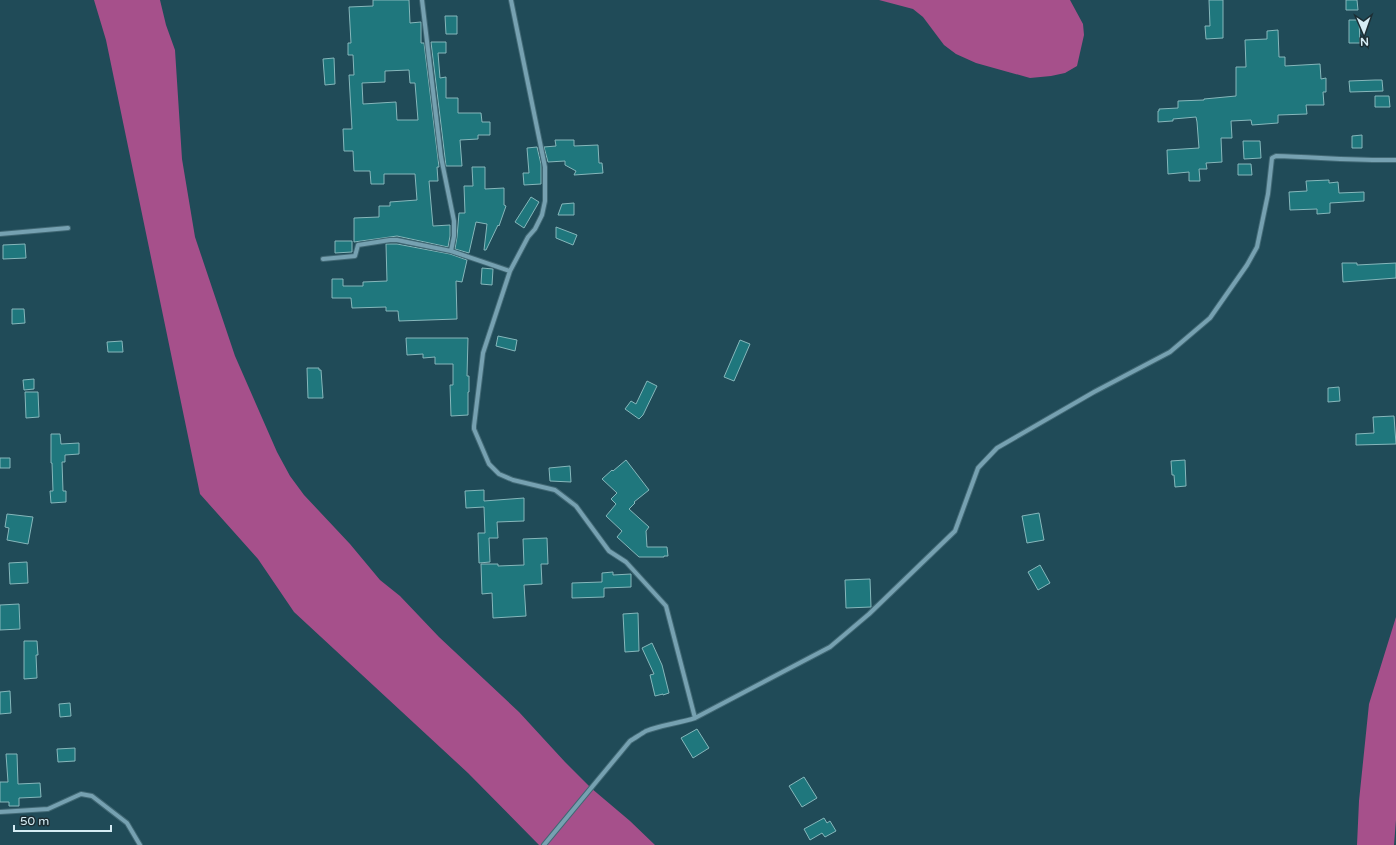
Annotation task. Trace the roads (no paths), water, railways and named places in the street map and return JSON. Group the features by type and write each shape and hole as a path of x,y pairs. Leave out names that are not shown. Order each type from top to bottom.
{"street":[{"path":"422,0 441,157 454,221 452,251"},
{"path":"511,0 545,167 545,201 542,215 535,229 528,237 510,271 483,353 474,429 489,464 499,474 513,480 555,490 576,506 609,551 626,562 666,606 696,718"},
{"path":"544,845 630,741 646,731 696,718 830,647 870,614 955,532 978,468 997,448 1094,392 1170,352 1210,318 1247,265 1257,247 1268,194 1272,158 1274,156 1340,158 1372,161 1396,160"},
{"path":"0,234 68,228"},
{"path":"323,259 355,256 358,245 390,240 411,242 452,251 510,271"},
{"path":"0,812 45,810 81,794 87,794 92,796 127,823 140,845"}]}
